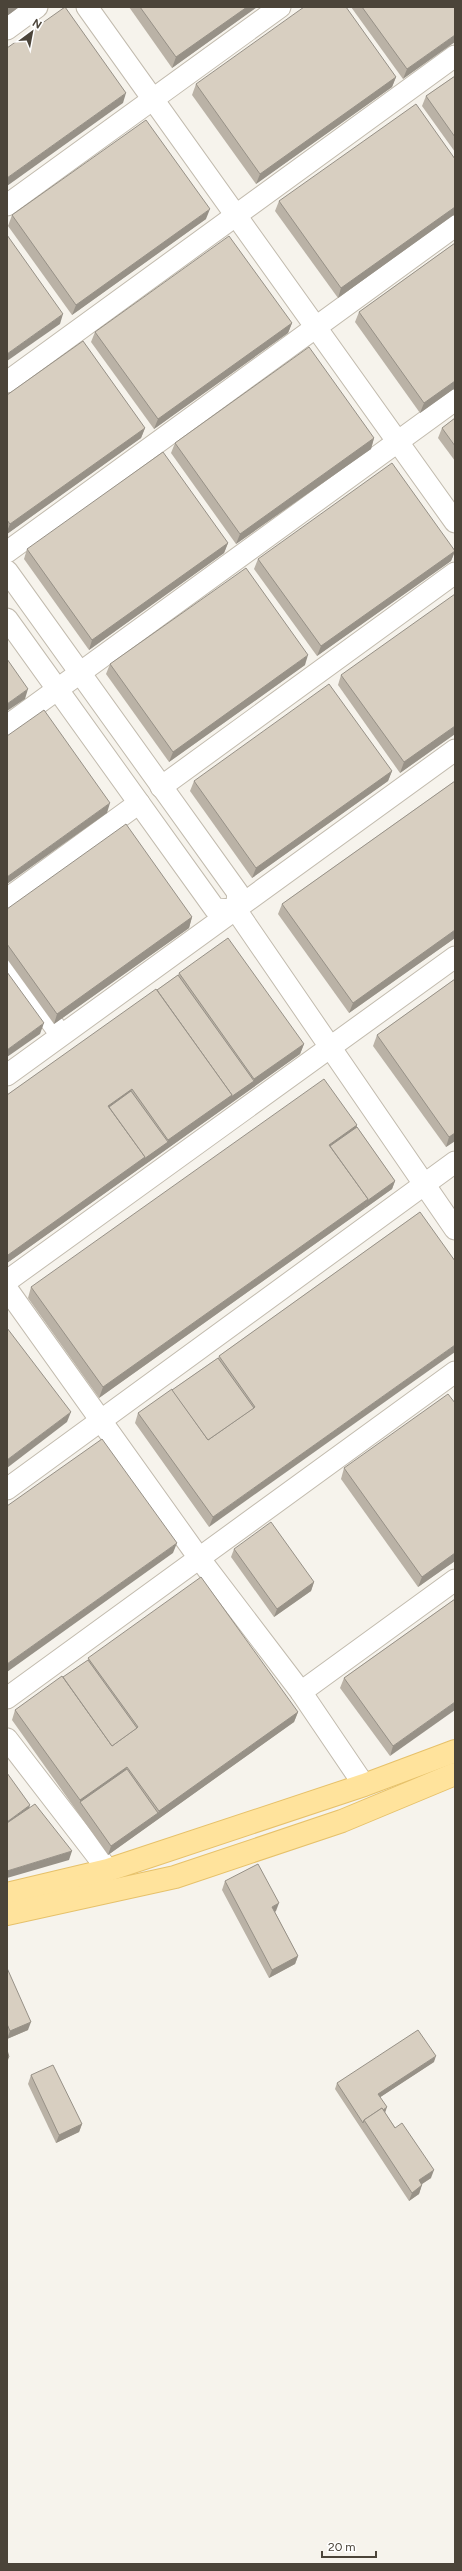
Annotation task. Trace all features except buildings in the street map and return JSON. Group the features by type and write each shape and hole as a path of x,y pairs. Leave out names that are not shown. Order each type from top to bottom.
{"main road":[{"path":"7,1894 108,1870 364,1785 455,1751"},
{"path":"7,1914 175,1877 342,1821 455,1774"}],"street":[{"path":"7,29 37,7"},
{"path":"87,7 455,522"},
{"path":"7,205 280,7"},
{"path":"7,382 455,56"},
{"path":"7,552 455,226"},
{"path":"7,726 455,400"},
{"path":"7,571 238,893 236,910 455,1229"},
{"path":"162,786 455,573"},
{"path":"7,619 215,909 236,910"},
{"path":"7,1075 455,750"},
{"path":"7,899 139,803"},
{"path":"7,1280 331,1049 455,957"},
{"path":"7,962 61,1035"},
{"path":"7,1489 455,1162"},
{"path":"7,1289 102,1420 199,1558 301,1692 364,1785"},
{"path":"7,1698 455,1372"},
{"path":"301,1692 455,1580"},
{"path":"7,1740 108,1870"}]}
